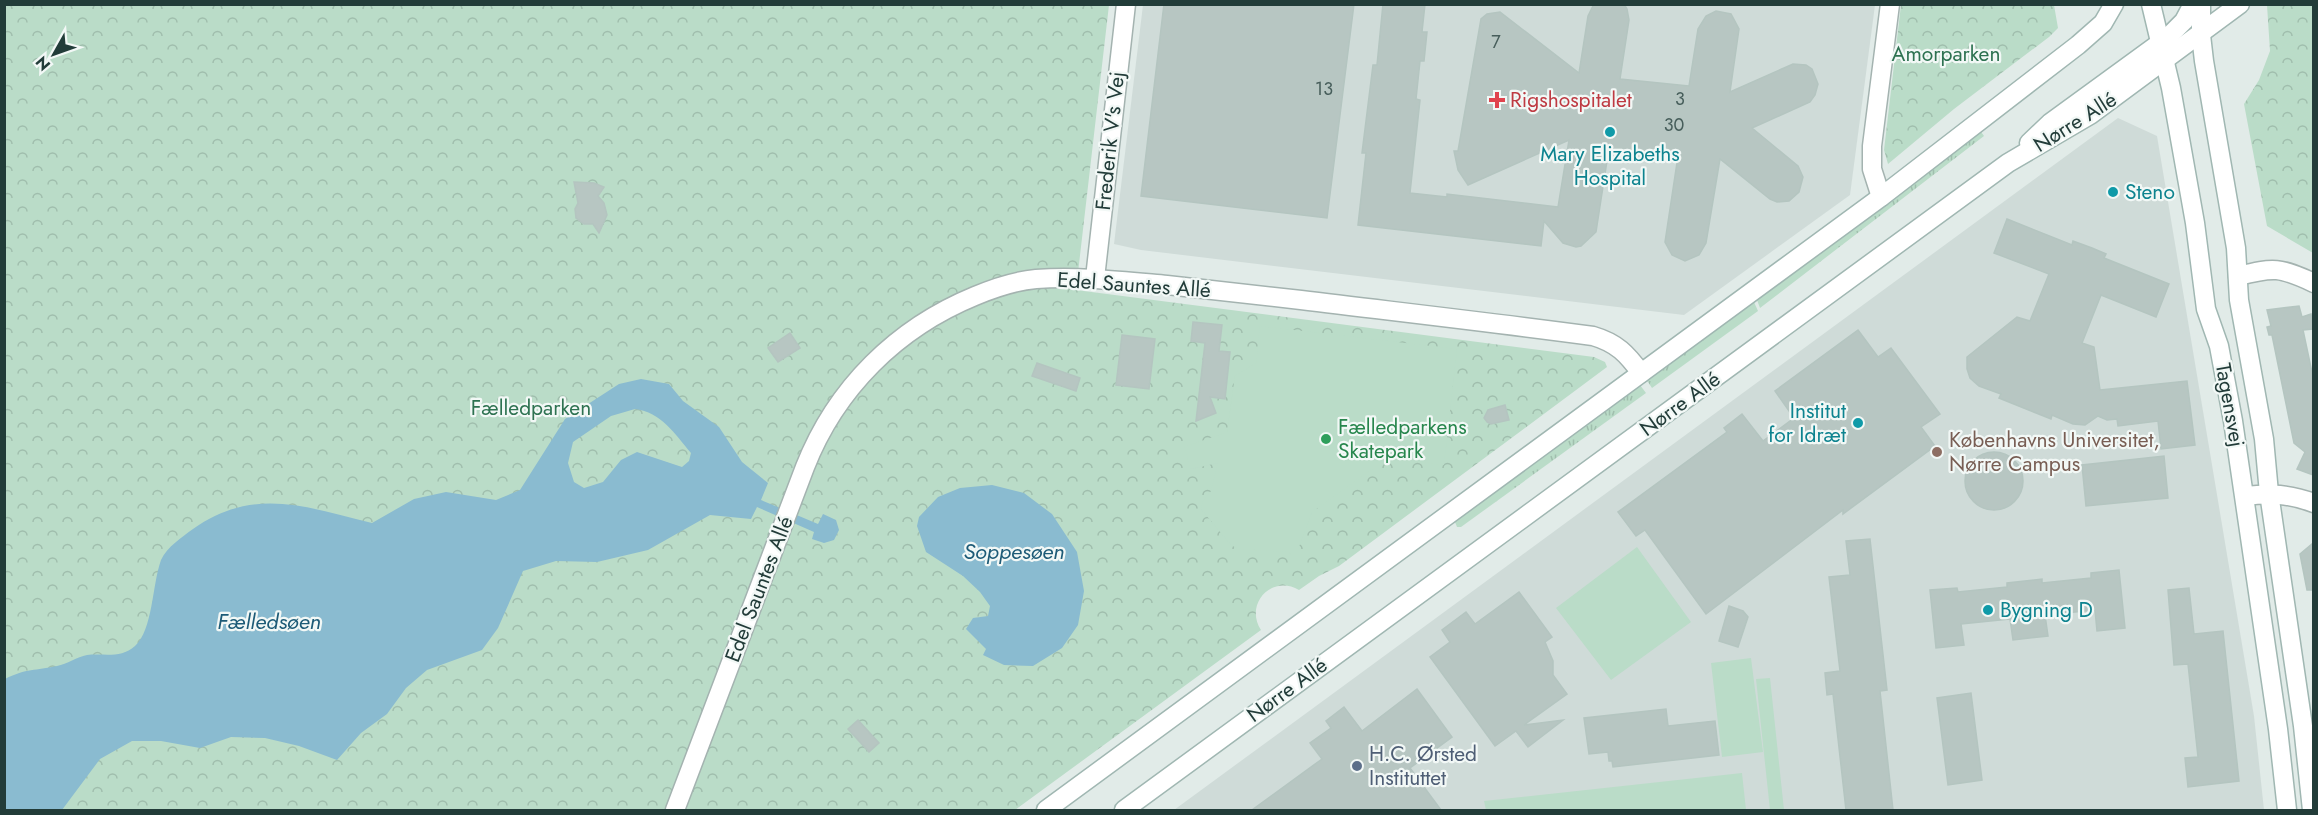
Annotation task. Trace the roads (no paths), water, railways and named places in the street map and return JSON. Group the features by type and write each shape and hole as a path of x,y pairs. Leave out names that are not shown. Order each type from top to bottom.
{"street":[{"name":"Frederik V's Vej","path":"1095,278 1126,4"},
{"path":"1046,810 1881,197 2088,36 2103,23 2114,4"},
{"name":"Tagensvej","path":"2151,4 2165,62 2195,223 2206,309 2218,346 2245,496 2278,729 2287,810"},
{"path":"2008,163 2050,123 2161,43 2198,8 2214,4"},
{"name":"Nørre Allé","path":"1124,810 2008,163 2090,115 2165,62 2240,4"},
{"path":"1881,197 1872,169 1872,146 1886,5"},
{"path":"2165,62 2198,8"},
{"name":"Tagensvej","path":"2198,8 2200,35 2236,248 2240,300 2265,439 2269,493 2308,726 2312,810"},
{"path":"2238,276 2269,268 2288,271 2313,283"},
{"name":"Edel Sauntes Allé","path":"675,810 805,468 827,422 849,388 882,353 911,330 949,307 992,289 1034,279 1095,278 1261,295 1593,336 1609,340 1622,348 1641,373"},
{"path":"2245,496 2269,493 2291,495 2313,503"},
{"path":"2278,729 2308,726"}],"water":[{"name":"Fælledsøen","path":"641,379 669,384 683,401 719,427 742,462 768,483 761,500 818,524 823,514 836,520 839,530 834,540 824,543 812,539 814,532 757,507 751,519 710,515 648,550 597,562 556,561 523,571 498,628 482,650 427,670 406,688 387,714 361,733 337,760 299,746 265,738 231,737 200,748 161,741 132,741 100,759 62,810 5,810 5,679 25,671 61,665 87,655 112,655 130,650 141,639 149,618 161,560 171,547 193,529 215,516 237,508 259,504 302,507 372,523 414,499 446,492 496,500 520,490 565,419 619,384","holes":["635,409 660,419 673,432 691,453 689,461 682,467 637,452 621,460 603,482 584,488 574,482 568,463 573,442 611,416"]},
{"name":"Soppesøen","path":"992,485 1024,493 1052,514 1077,552 1084,591 1078,625 1062,648 1033,666 1004,665 983,655 986,649 966,629 973,618 988,616 990,606 980,592 963,576 926,552 917,526 919,517 938,497 960,488"}],"place":[{"name":"Rigshospitalet","path":"1497,100"},
{"name":"Mary Elizabeths Hospital","path":"1610,132"},
{"name":"Steno","path":"2113,192"},
{"name":"Institut for Idræt","path":"1858,423"},
{"name":"Fælledparkens Skatepark","path":"1326,439"},
{"name":"Københavns Universitet, Nørre Campus","path":"1937,452"},
{"name":"Bygning D","path":"1988,610"},
{"name":"H.C. Ørsted Instituttet","path":"1357,766"}],"park label":[{"name":"Amorparken","path":"1946,54"},
{"name":"Fælledparken","path":"531,408"}]}
